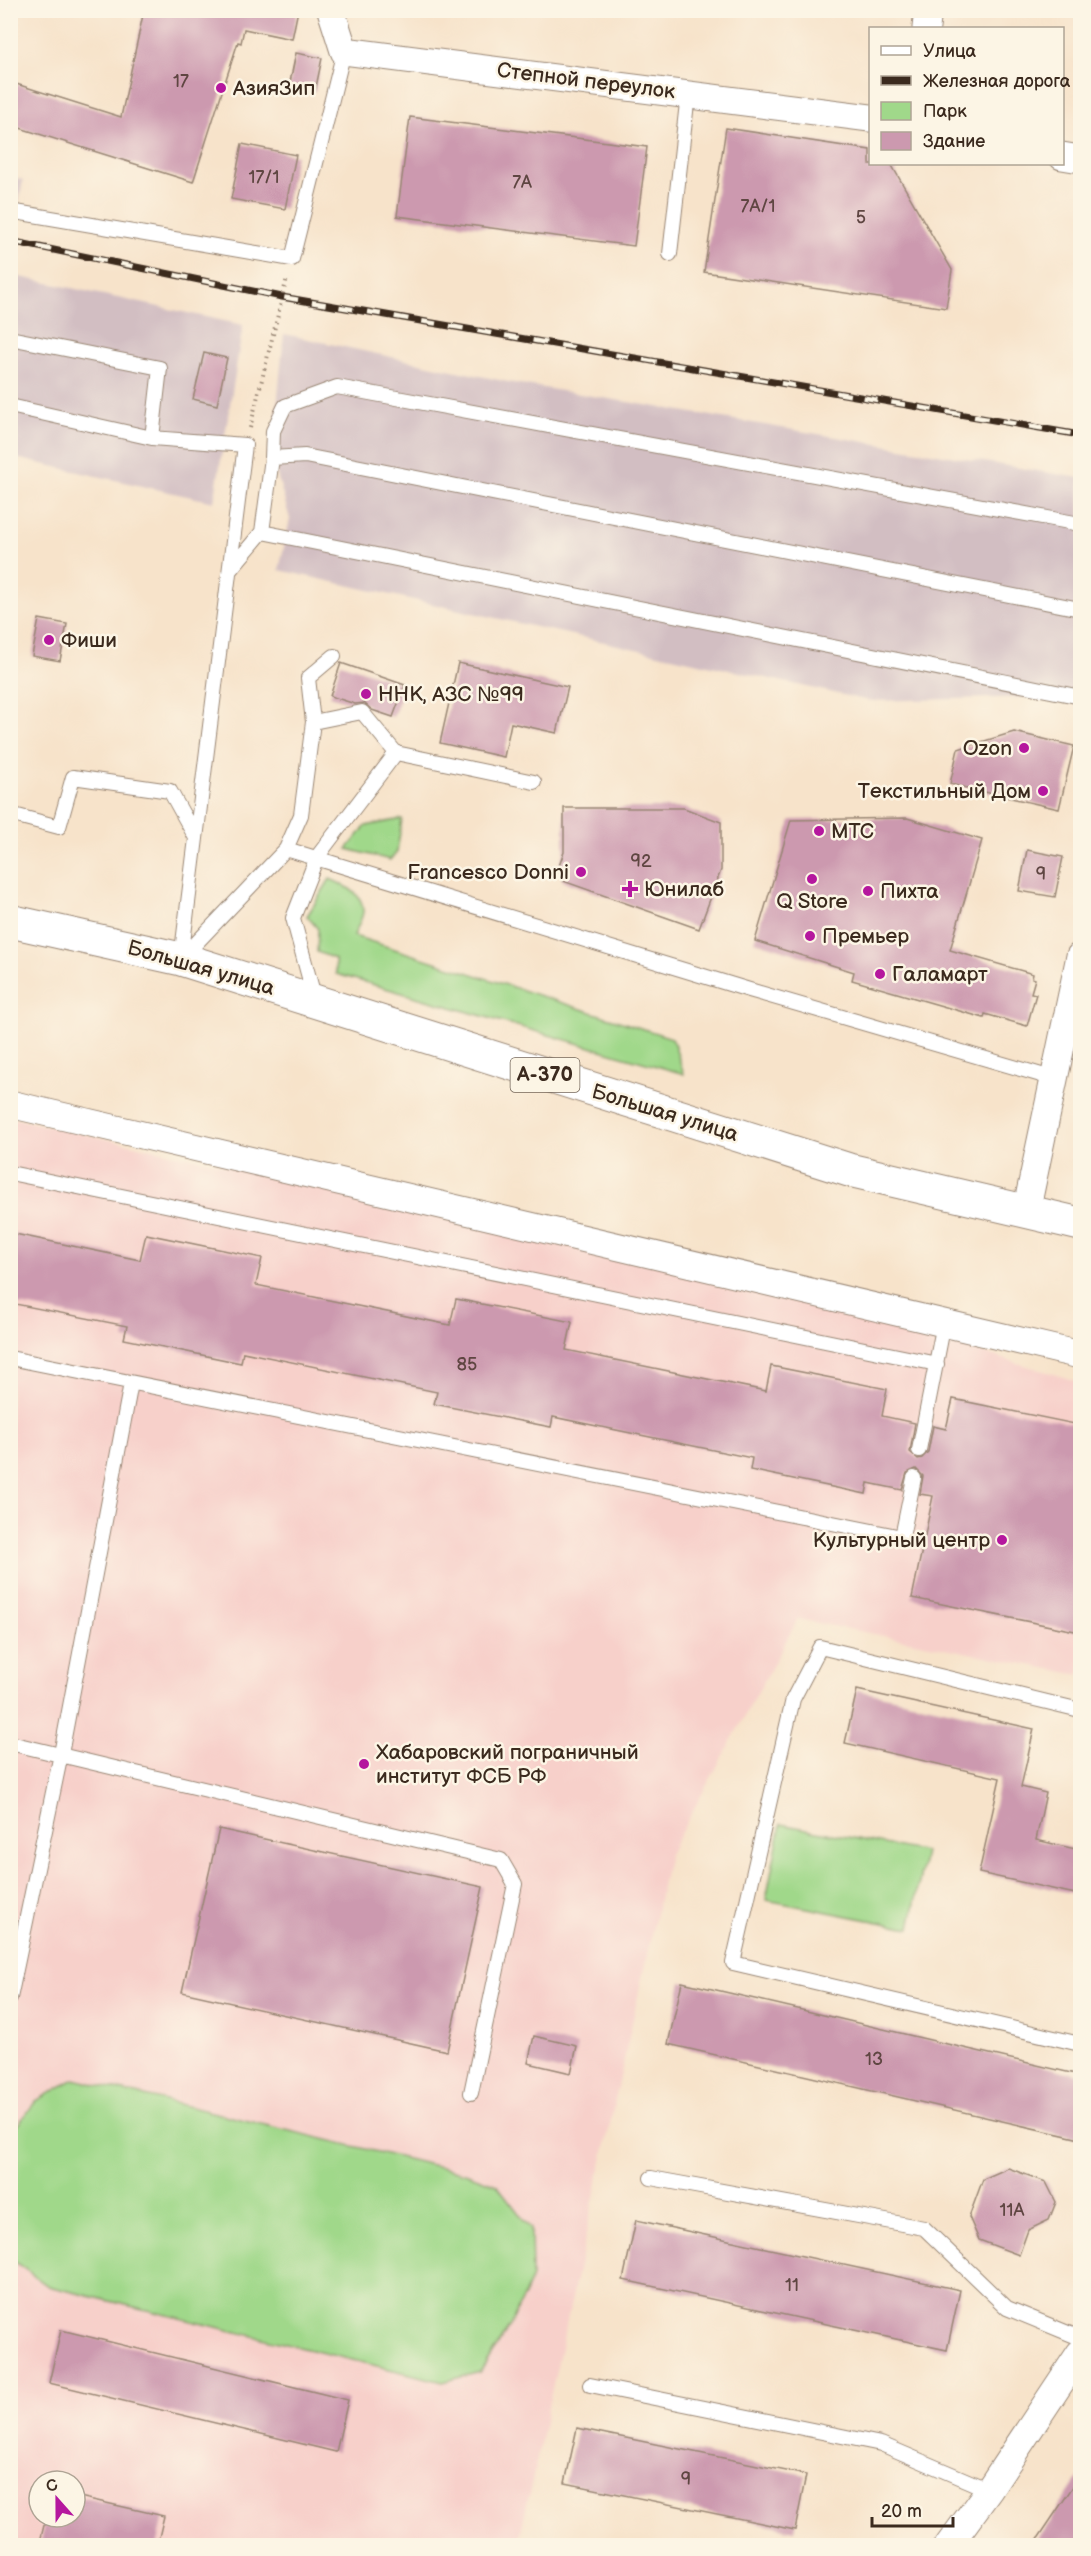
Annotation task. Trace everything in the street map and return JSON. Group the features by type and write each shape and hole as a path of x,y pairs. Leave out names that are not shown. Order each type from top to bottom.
{"highway":[{"name":"Большая улица","path":"10,921 181,959 849,1170 1080,1224"}],"street":[{"path":"331,10 344,51"},
{"path":"926,27 928,10"},
{"name":"Степной переулок","path":"344,51 869,118"},
{"path":"1064,156 1080,159"},
{"path":"1026,1212 1080,956"},
{"path":"10,1104 1080,1355"},
{"path":"948,2546 989,2490 1080,2353"}],"lane":[{"path":"10,211 292,260 344,51"},
{"path":"670,254 688,94"},
{"path":"10,338 160,368 152,438"},
{"path":"230,570 262,532 272,458 273,431 285,406 338,387 1080,524"},
{"path":"10,406 152,438 245,445 181,959"},
{"path":"272,458 305,456 1080,609"},
{"path":"262,532 1076,696"},
{"path":"181,959 286,849 301,815 313,722 308,678 334,656"},
{"path":"313,722 362,712 396,753 534,782"},
{"path":"316,1002 293,918 317,857 396,753"},
{"path":"10,814 59,827 73,777 170,791 196,838"},
{"path":"286,849 746,989 1054,1079"},
{"path":"10,1173 937,1364"},
{"path":"919,1450 944,1323"},
{"path":"10,1358 902,1537 914,1478"},
{"path":"10,1998 61,1754 131,1383"},
{"path":"1080,1710 820,1647 793,1699 733,1963 1080,2044"},
{"path":"10,1743 501,1860 514,1884 471,2093"},
{"path":"651,2178 924,2228 1007,2308 1080,2338"},
{"path":"590,2385 881,2444 989,2490"}],"path":[{"path":"245,445 292,260"}],"shaded area":[{"path":"10,177 23,180 14,228 11,227"},
{"path":"11,275 243,325 214,502 11,457"},
{"path":"284,334 508,382 1080,478 1080,696 870,701 279,570 290,519 272,458"},
{"name":"Хабаровский пограничный институт ФСБ РФ","path":"11,1118 736,1278 1080,1382 1080,1675 798,1619 669,1854 518,2545 11,2546"}],"green space":[{"path":"402,819 397,852 390,860 347,849 366,826"},
{"path":"330,879 352,891 360,900 363,912 354,936 672,1038 684,1074 336,974 335,959 317,952 318,929 307,916"},
{"path":"781,1824 925,1852 910,1928 766,1900"},
{"path":"74,2079 465,2173 497,2185 531,2229 532,2277 510,2326 480,2372 443,2382 48,2286 11,2259 11,2133 36,2101"}],"building":[{"path":"144,10 298,10 292,39 244,29 193,182 10,125 10,82 121,117"},
{"path":"296,53 322,58 315,92 289,87"},
{"path":"410,117 647,147 634,246 397,216"},
{"path":"726,128 869,150 869,165 892,165 952,270 946,308 704,272"},
{"path":"242,144 296,155 285,209 231,199"},
{"path":"204,353 227,358 217,405 193,399"},
{"path":"39,619 67,624 60,661 32,656"},
{"path":"341,663 405,685 393,717 372,710 364,703 355,704 330,696"},
{"path":"458,663 568,687 557,733 511,723 504,757 440,743"},
{"path":"1014,732 1074,746 1059,809 950,784 958,749"},
{"path":"564,808 684,808 721,822 721,870 699,929 563,881 558,869 564,852"},
{"name":"Пихта","path":"907,818 982,840 950,950 1033,974 1032,978 1035,979 1031,993 1036,994 1027,1026 985,1014 984,1018 852,980 854,972 755,941 791,820"},
{"path":"1027,850 1063,857 1055,897 1019,891"},
{"path":"10,1233 140,1260 146,1234 262,1258 256,1285 450,1325 456,1299 572,1322 566,1350 766,1391 771,1366 887,1389 882,1416 915,1423 910,1452 918,1459 928,1452 933,1426 946,1429 953,1399 1080,1425 1080,1632 912,1598 933,1496 920,1494 923,1476 916,1469 907,1473 902,1490 868,1483 866,1494 750,1470 752,1458 553,1417 551,1427 434,1404 437,1392 243,1352 241,1363 124,1339 127,1326 10,1303"},
{"path":"857,1690 1034,1729 1021,1787 1046,1793 1036,1840 1080,1850 1080,1895 979,1873 1000,1778 845,1743"},
{"path":"219,1829 483,1887 447,2051 182,1992"},
{"path":"682,1982 1080,2075 1080,2139 668,2044"},
{"path":"534,2036 577,2046 571,2073 528,2063"},
{"path":"1008,2168 1046,2182 1056,2202 1049,2220 1028,2230 1019,2255 979,2240 969,2217 983,2179"},
{"path":"636,2220 960,2290 947,2350 623,2280"},
{"path":"61,2330 348,2400 336,2452 49,2383"},
{"path":"577,2428 806,2475 795,2530 565,2483"},
{"path":"1080,2476 1080,2546 1033,2546"},
{"path":"87,2499 164,2516 157,2546 39,2546 43,2529 87,2529"}],"railway":[{"path":"10,241 282,297 1080,435"}],"place":[{"name":"АзияЗип","path":"221,88"},
{"name":"Фиши","path":"49,640"},
{"name":"ННК, АЗС №99","path":"366,694"},
{"name":"Ozon","path":"1024,748"},
{"name":"Текстильный Дом","path":"1043,791"},
{"name":"МТС","path":"819,831"},
{"name":"Francesco Donni","path":"581,872"},
{"name":"Q Store","path":"812,879"},
{"name":"Юнилаб","path":"630,889"},
{"name":"Пихта","path":"868,891"},
{"name":"Премьер","path":"810,936"},
{"name":"Галамарт","path":"880,974"},
{"name":"Культурный центр","path":"1002,1540"},
{"name":"Хабаровский пограничный институт ФСБ РФ","path":"364,1764"}]}
